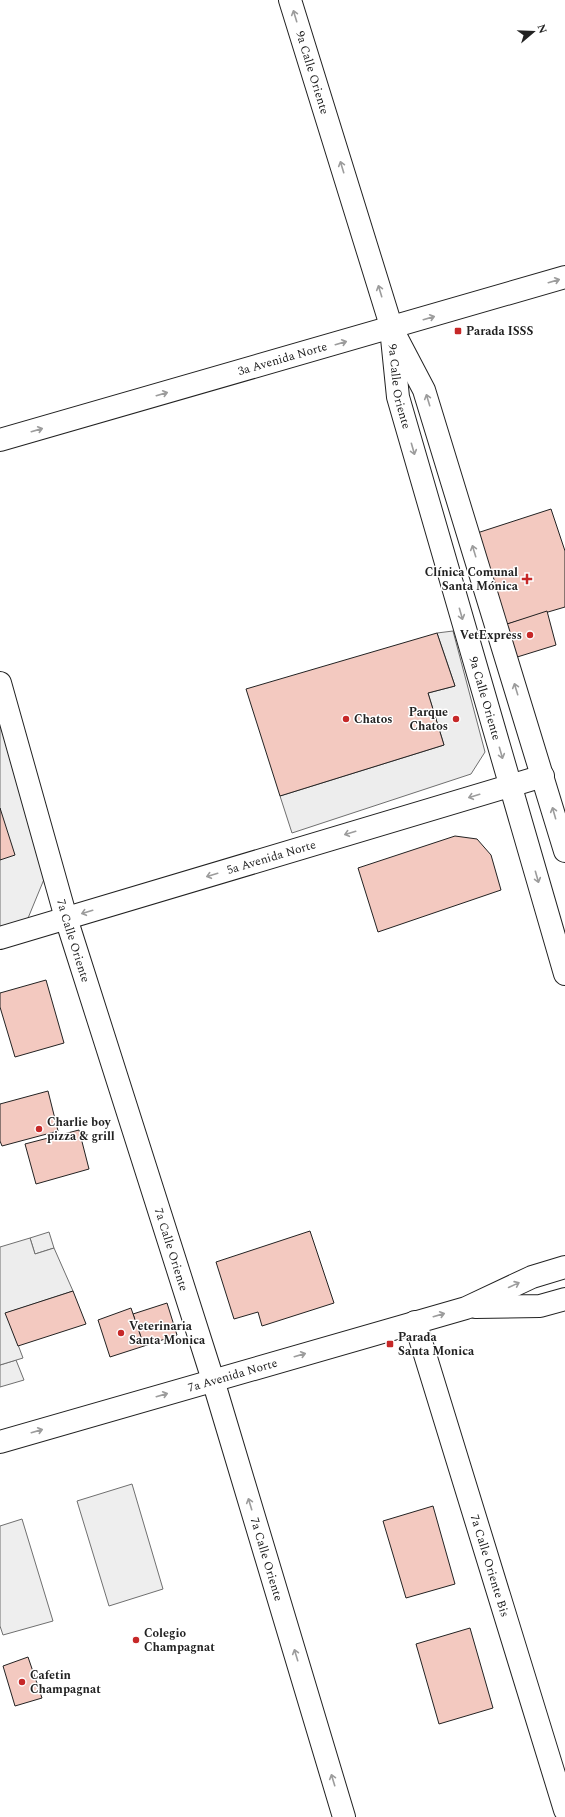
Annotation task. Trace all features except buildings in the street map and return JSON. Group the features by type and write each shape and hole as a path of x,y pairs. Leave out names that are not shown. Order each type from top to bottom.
{"street":[{"name":"9a Calle Oriente","path":"290,0 392,329 424,390 565,851"},
{"name":"3a Avenida Norte","path":"0,440 392,329 565,277"},
{"name":"9a Calle Oriente","path":"392,329 398,397 565,974"},
{"name":"7a Calle Oriente","path":"0,683 66,918 213,1380 344,1817"},
{"name":"5a Avenida Norte","path":"0,938 543,776"},
{"name":"7a Avenida Norte","path":"0,1442 466,1308 532,1277 565,1267"},
{"name":"7a Avenida Norte","path":"466,1308 540,1306 565,1299"},
{"name":"7a Calle Oriente Bis","path":"415,1322 565,1810"}],"shaded area":[{"name":"Parque Chatos","path":"453,631 485,752 471,774 292,833 280,796 444,745 428,693 455,686 437,633"},
{"path":"0,711 47,872 26,923 0,931"},
{"path":"49,1232 54,1248 35,1254 30,1238"},
{"path":"30,1238 35,1254 54,1248 73,1291 6,1313 23,1358 0,1365 0,1247"},
{"path":"16,1360 24,1380 0,1387 0,1365"},
{"path":"132,1484 163,1589 109,1606 77,1501"},
{"path":"22,1519 53,1621 3,1635 0,1626 0,1526"}],"place":[{"name":"Parada ISSS","path":"458,331"},
{"name":"Clínica Comunal Santa Mónica","path":"527,579"},
{"name":"VetExpress","path":"530,635"},
{"name":"Chatos","path":"346,719"},
{"name":"Parque Chatos","path":"456,719"},
{"name":"Charlie boy pizza & grill","path":"39,1129"},
{"name":"Veterinaria Santa Monica","path":"121,1333"},
{"name":"Parada Santa Monica","path":"390,1344"},
{"name":"Colegio Champagnat","path":"136,1640"},
{"name":"Cafetin Champagnat","path":"22,1682"}]}
